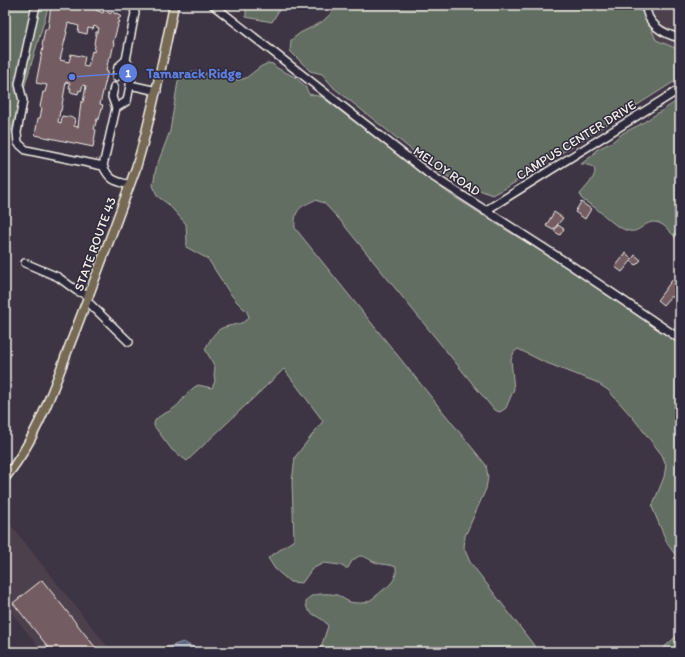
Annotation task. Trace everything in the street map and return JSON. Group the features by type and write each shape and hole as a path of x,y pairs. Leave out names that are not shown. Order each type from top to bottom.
{"main road":[{"name":"STATE ROUTE 43","path":"5,478 18,460 40,420 52,394 130,185 157,91 174,5"}],"street":[{"path":"36,5 19,84 23,101 17,132 18,143 26,150 103,166"},
{"path":"116,77 118,67 126,60 135,13 133,5"},
{"name":"MELOY ROAD","path":"213,5 429,174 577,269 680,339"},
{"path":"646,5 649,18 654,25 671,36 680,38"},
{"path":"116,108 127,101 133,70 126,60"},
{"path":"130,85 157,91"},
{"path":"114,87 112,97 116,108 103,166 107,175 113,180 130,185"},
{"name":"CAMPUS CENTER DRIVE","path":"485,211 680,89"},
{"path":"26,263 58,277 88,298 129,342"}],"shaded area":[{"path":"633,5 680,5 680,50 656,40 645,14"},
{"path":"5,518 112,652 43,652 5,605"}],"green space":[{"path":"5,5 49,5 5,151"},
{"path":"246,5 282,5 272,22 246,17"},
{"path":"340,5 633,5 645,14 656,40 680,50 680,78 493,195 459,183 438,171 334,88 322,74 310,71 290,51 291,40 300,33 322,22"},
{"path":"268,63 273,64 277,68 295,77 305,86 309,94 322,97 448,193 572,270 680,344 680,562 667,543 652,507 664,477 666,465 662,455 633,418 608,390 596,382 544,362 518,349 514,352 511,360 514,389 506,408 500,412 494,410 339,219 324,203 315,200 302,207 297,213 295,228 486,465 488,477 486,489 465,536 464,548 470,562 539,652 317,652 322,644 328,626 323,620 307,609 306,601 318,594 328,594 337,595 350,602 366,602 391,583 395,578 396,567 377,563 359,556 352,561 348,568 340,565 324,563 312,569 302,583 290,582 275,569 268,558 294,540 292,482 295,457 323,421 284,369 187,461 172,450 154,426 154,423 160,416 177,406 194,387 198,385 212,388 215,381 215,367 205,349 213,336 220,329 243,322 249,317 247,312 229,292 208,259 186,247 186,224 168,204 157,196 153,185 156,168 170,131 178,81 183,73 189,72 224,76 238,80 246,78 260,67"},
{"path":"680,99 680,239 676,238 665,226 652,222 633,231 619,227 581,198 580,194 589,183 595,170 586,164 581,164 593,155 596,150 612,142 623,133 639,125"},
{"path":"680,633 680,652 658,652 660,651"}],"water":[{"path":"183,642 197,649 198,652 154,652"}],"building":[{"path":"51,5 81,5 96,9 103,13 104,10 110,14 113,11 121,17 118,19 120,22 117,23 118,25 111,57 109,57 106,71 108,71 100,104 103,105 94,129 96,130 93,147 35,135 38,118 40,118 42,108 40,107 43,92 45,92 47,85 36,83 45,29 48,29","holes":["68,23 79,26 78,32 87,34 88,28 93,29 94,26 99,28 98,32 96,32 94,52 92,51 88,67 83,66 85,57 71,54 69,62 60,60","66,82 70,83 70,92 78,94 83,85 86,86 83,102 81,102 78,127 74,126 75,118 62,116 61,123 58,122"]},
{"path":"581,202 591,209 585,219 575,212"},
{"path":"554,212 563,218 553,230 546,226"},
{"path":"558,225 564,229 560,235 554,231"},
{"path":"626,253 632,259 635,255 641,260 636,265 631,261 622,272 615,267"},
{"path":"679,275 680,285 675,291 678,293 674,298 671,296 663,305 657,300 673,279 675,281"},
{"path":"42,580 99,652 52,652 13,603"}],"place":[{"name":"Tamarack Ridge","path":"72,77"}]}
